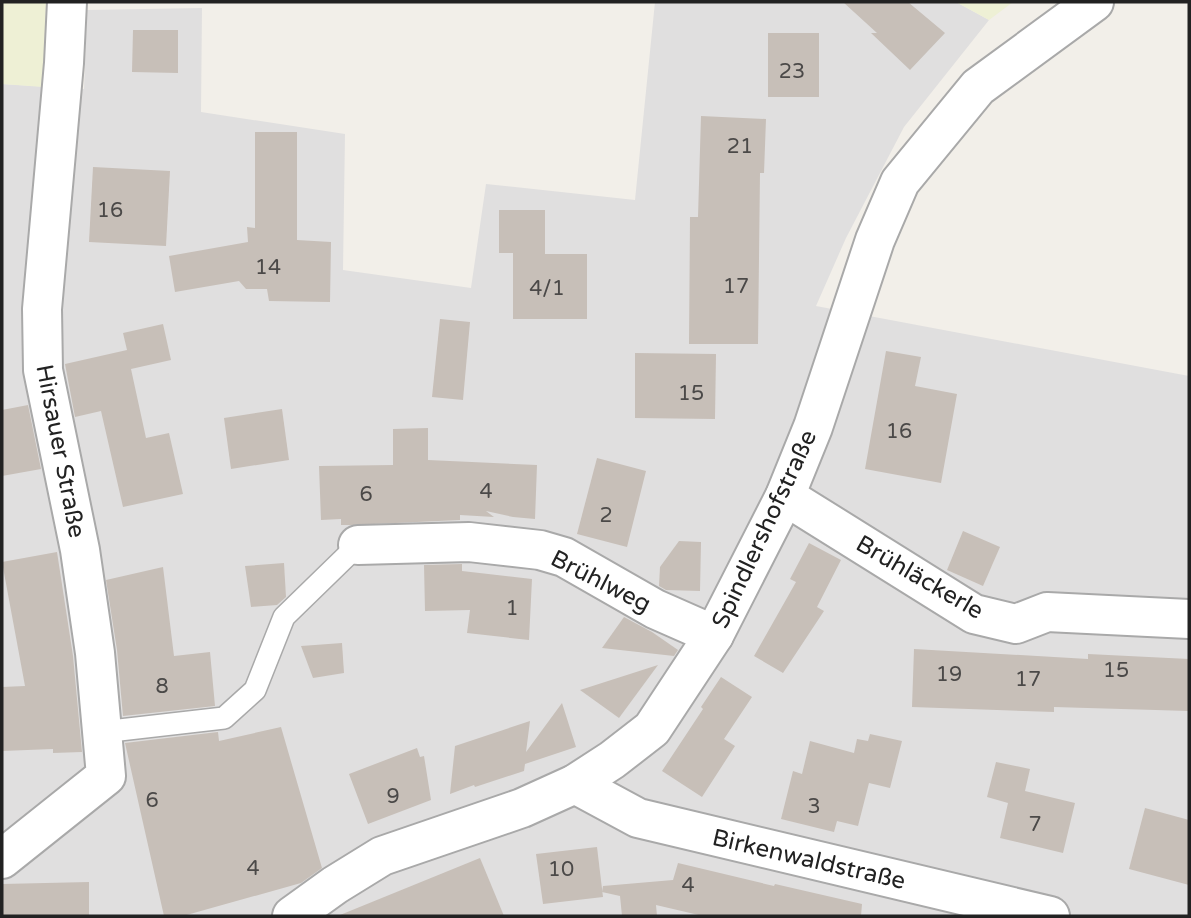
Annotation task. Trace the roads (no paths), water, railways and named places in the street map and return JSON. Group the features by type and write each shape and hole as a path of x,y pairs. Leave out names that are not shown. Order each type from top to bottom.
{"street":[{"name":"Hirsauer Straße","path":"2,859 106,776 95,653 80,550 43,370 42,309 67,2"},
{"name":"Spindlershofstraße","path":"292,916 335,885 383,856 522,808 575,784 612,761 652,729 714,635 785,496 813,427 875,240 900,182 978,87 1094,2"},
{"name":"Brühläckerle","path":"785,496 974,614 1016,625 1047,612 1189,619"},
{"name":"Brühlweg","path":"358,545 470,541 540,550 564,558 655,609 714,635"},
{"name":"Birkenwaldstraße","path":"575,784 638,818 1050,916"}],"lane":[{"path":"102,732 224,718 254,690 284,617 358,545"}]}
